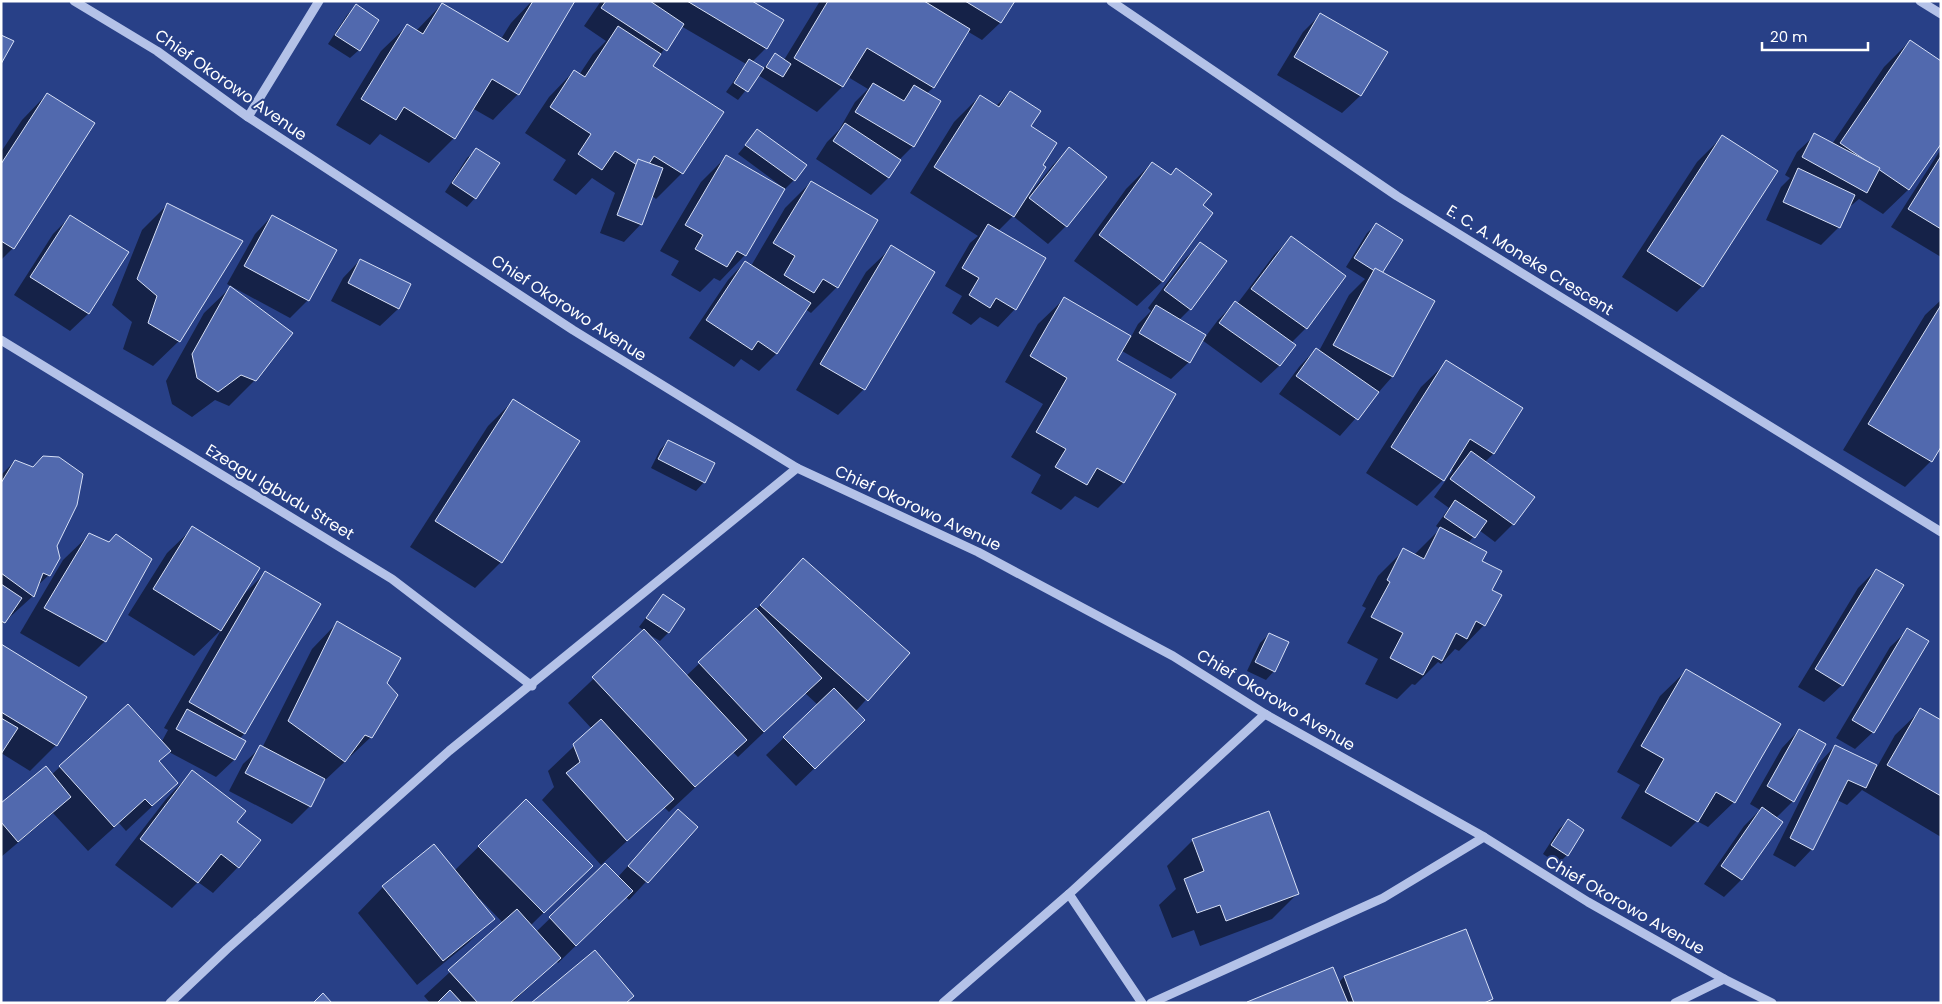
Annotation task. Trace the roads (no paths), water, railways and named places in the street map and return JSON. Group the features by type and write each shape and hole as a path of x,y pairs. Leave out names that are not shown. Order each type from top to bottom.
{"street":[{"name":"Chief Okorowo Avenue","path":"74,1 157,51 248,117 573,330 797,468 978,552 1173,656 1265,714 1484,837 1588,902 1724,980 1772,1003"},
{"path":"248,117 319,1"},
{"name":"E. C. A. Moneke Crescent","path":"1111,1 1397,196 1941,532"},
{"path":"1920,1 1941,14"},
{"name":"Ezeagu Igbudu Street","path":"1,340 392,578 532,686"},
{"path":"170,1003 227,949 450,751 797,468"},
{"path":"943,1003 1069,894 1265,714"},
{"path":"1151,1003 1383,898 1484,837"},
{"path":"1069,894 1142,1003"},
{"path":"1675,1003 1724,980"}]}
